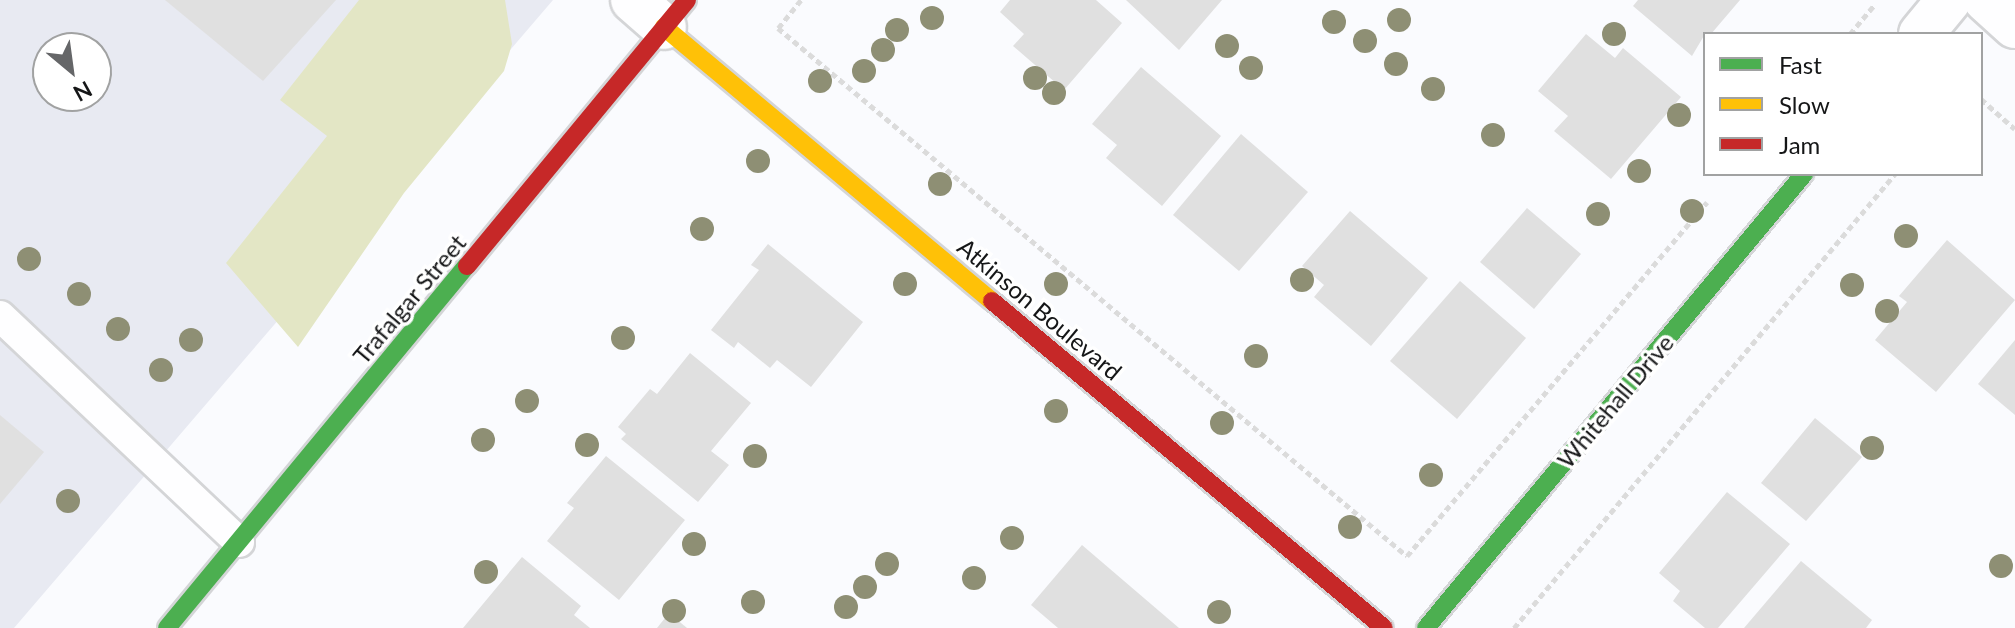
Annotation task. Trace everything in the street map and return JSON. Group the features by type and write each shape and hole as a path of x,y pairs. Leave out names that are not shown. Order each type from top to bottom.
{"street":[{"path":"1923,32 1949,0"},
{"path":"1986,0 2015,26"},
{"name":"Trafalgar Street","path":"167,628 239,542 661,9"},
{"name":"Atkinson Boulevard","path":"661,9 1384,628"},
{"name":"Whitehall Drive","path":"1426,628 1802,176"}],"lane":[{"path":"0,316 239,542"}],"path":[{"path":"801,0 778,28 1407,556 1711,198"},
{"path":"1852,32 1879,0"},
{"path":"1983,101 2015,129"},
{"path":"1514,628 1893,176"}],"shaded area":[{"path":"0,0 553,0 14,628 0,628"}],"green space":[{"path":"359,0 505,0 512,44 504,71 404,193 298,347 226,263 327,136 280,100"}],"building":[{"path":"165,0 336,0 263,81"},
{"path":"1010,0 1096,0 1122,23 1064,90 1013,46 1024,34 1000,12"},
{"path":"1126,0 1222,0 1179,50"},
{"path":"1638,0 1740,0 1713,32 1703,32 1692,56 1633,6"},
{"path":"1586,34 1615,58 1623,48 1681,97 1611,179 1554,131 1568,116 1538,91"},
{"path":"1141,67 1221,136 1162,206 1106,158 1117,145 1092,124"},
{"path":"1241,134 1308,192 1239,271 1173,215"},
{"path":"1527,208 1581,254 1534,309 1480,262"},
{"path":"1350,211 1428,278 1371,346 1314,297 1324,285 1302,266"},
{"path":"1947,240 2015,300 1936,392 1875,340 1907,302 1899,296"},
{"path":"768,244 863,322 811,387 777,360 770,368 738,342 734,348 711,330 759,270 751,265"},
{"path":"1460,281 1526,338 1457,419 1390,361"},
{"path":"2015,340 2015,415 1978,384"},
{"path":"690,353 751,403 711,451 729,465 698,502 621,439 626,434 618,427 650,389 657,394"},
{"path":"0,415 44,452 0,504"},
{"path":"1815,418 1862,457 1806,521 1761,483"},
{"path":"606,456 685,520 619,600 547,541 574,508 567,503"},
{"path":"1727,492 1790,544 1718,628 1705,628 1673,601 1680,591 1659,573"},
{"path":"1082,545 1179,628 1058,628 1031,605"},
{"path":"522,557 581,606 574,615 590,628 463,628"},
{"path":"1801,561 1872,620 1866,628 1744,628"},
{"path":"669,613 687,628 657,628"}],"traffic: fast":[{"path":"1426,628 1802,176"},
{"path":"167,628 467,266"}],"traffic: slow":[{"path":"664,27 992,301"}],"traffic: jam":[{"path":"467,266 687,0"},
{"path":"992,301 1384,628"}]}
